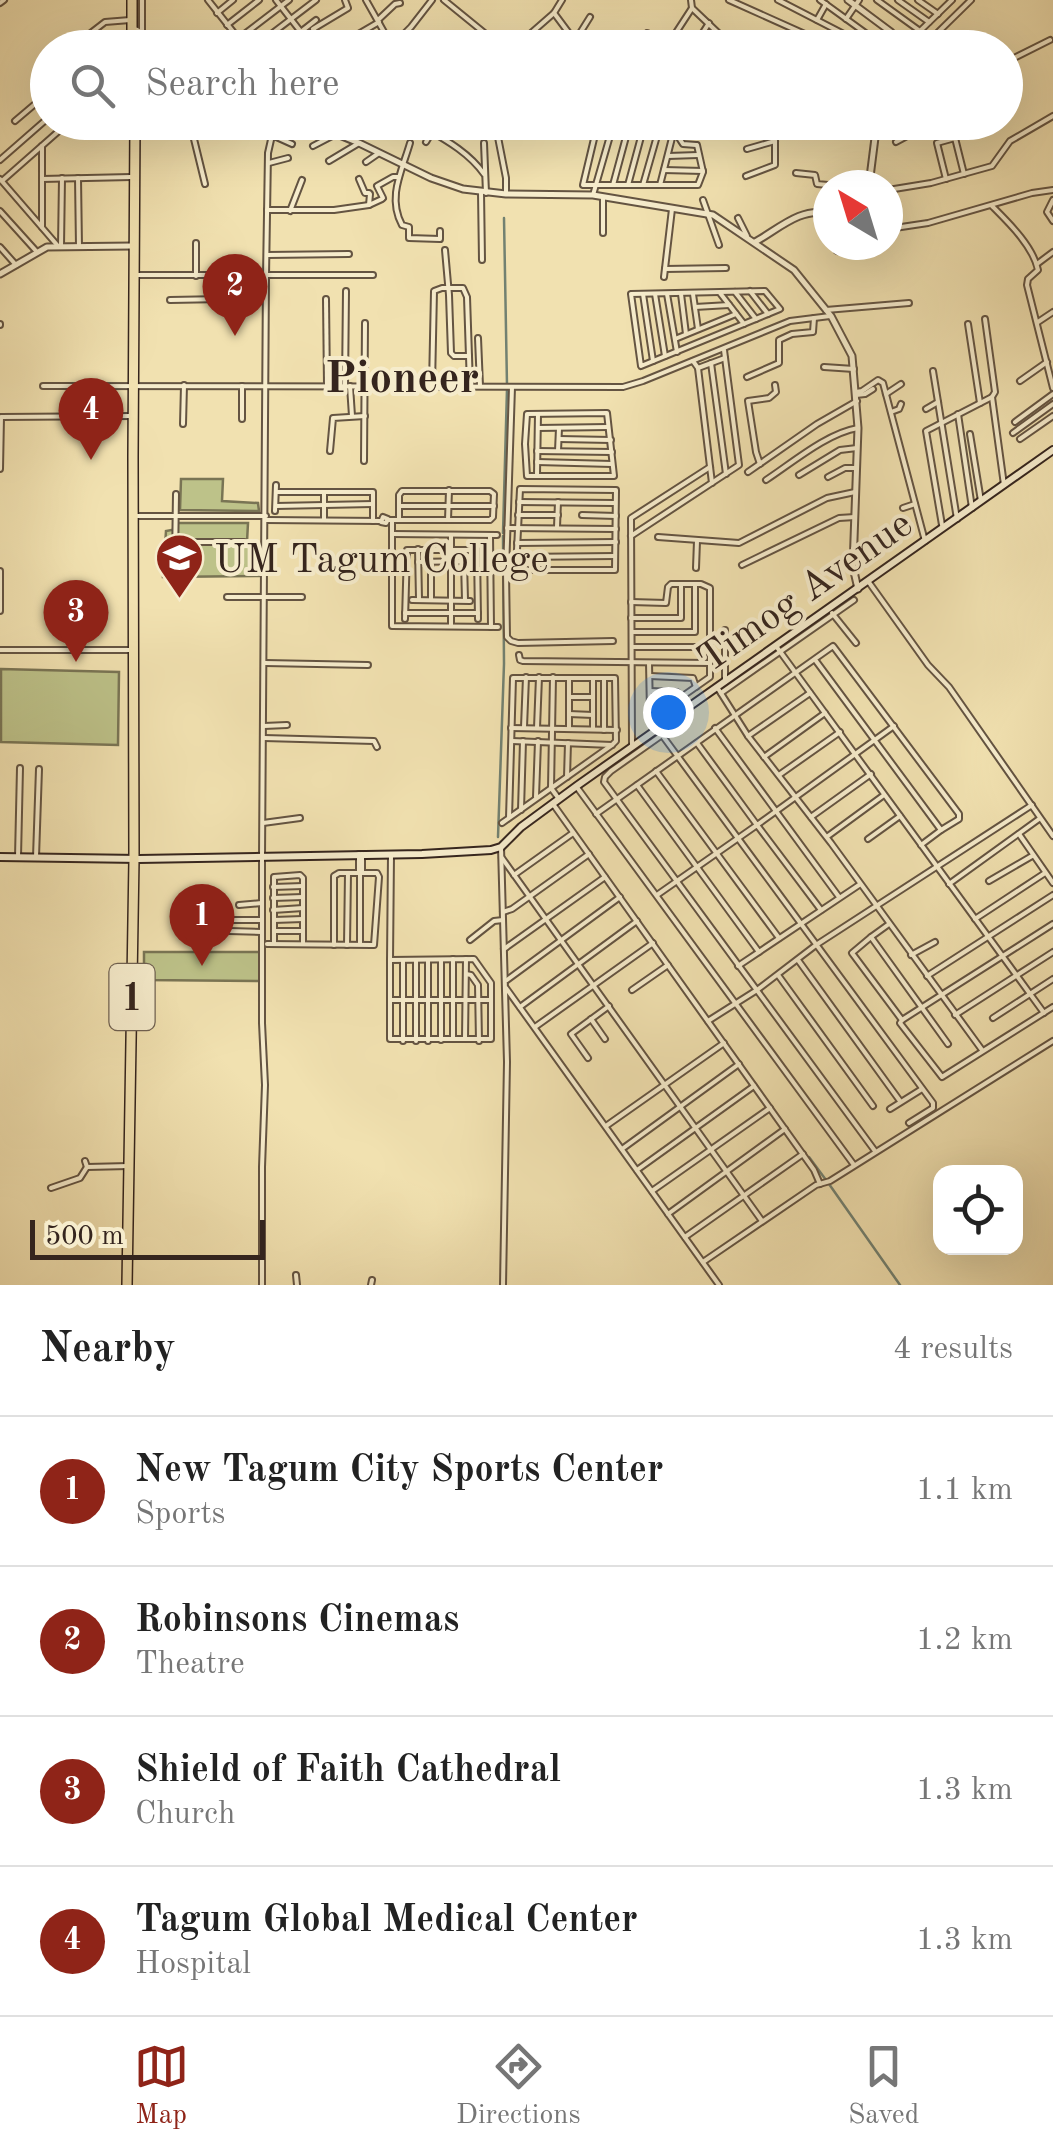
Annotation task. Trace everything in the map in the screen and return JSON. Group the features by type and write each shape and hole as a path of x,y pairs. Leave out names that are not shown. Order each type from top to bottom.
{"highway":[{"path":"135,28 136,0"},
{"name":"1","path":"127,1285 135,140"},
{"name":"1","path":"134,302 136,140"},
{"name":"1","path":"132,607 132,663"}],"main road":[{"name":"Timog Avenue","path":"501,847 576,786 832,612 868,581 1053,450"},
{"path":"0,858 262,857 474,852 501,847"}],"street":[{"path":"135,28 136,0"},
{"path":"208,0 231,30"},
{"path":"217,12 233,0"},
{"path":"227,25 259,0"},
{"path":"276,0 299,30"},
{"path":"250,30 289,0"},
{"path":"277,30 316,0"},
{"path":"305,30 348,8 345,0"},
{"path":"366,0 385,30"},
{"path":"407,30 432,0"},
{"path":"444,0 481,30"},
{"path":"535,30 562,0"},
{"path":"690,0 692,8 715,30"},
{"path":"729,0 796,30"},
{"path":"778,0 837,30"},
{"path":"848,0 890,30"},
{"path":"877,0 920,30 949,2 940,0"},
{"path":"898,0 929,22"},
{"path":"918,0 938,14"},
{"path":"941,30 972,0"},
{"path":"818,20 823,2 861,30"},
{"path":"365,30 400,3"},
{"path":"846,19 857,3"},
{"path":"678,30 692,8"},
{"path":"554,13 567,30"},
{"path":"581,30 590,17"},
{"path":"94,30 104,22 138,30"},
{"path":"704,30 708,23"},
{"path":"314,25 316,30"},
{"path":"1023,54 1050,40"},
{"path":"15,121 30,108"},
{"path":"1023,133 1053,116"},
{"path":"0,160 30,134"},
{"path":"49,140 1,180 60,246"},
{"path":"193,140 205,184"},
{"path":"262,1285 266,255 271,140"},
{"path":"283,140 292,144"},
{"path":"313,146 324,140"},
{"path":"350,140 403,166 484,193 593,195 708,214 794,270 847,343 854,369 858,428 854,574 858,589"},
{"path":"444,140 484,174"},
{"path":"499,140 506,194"},
{"path":"593,140 582,183 698,185 703,170 698,144 683,144 680,140"},
{"path":"593,195 609,140"},
{"path":"613,185 625,140"},
{"path":"628,184 640,140"},
{"path":"643,185 656,140"},
{"path":"660,185 672,140"},
{"path":"871,170 875,140"},
{"path":"896,142 900,140"},
{"path":"946,179 936,144 949,140"},
{"path":"956,140 964,174"},
{"path":"903,187 992,166 1010,140"},
{"path":"746,176 774,166 775,141 748,149"},
{"path":"410,143 394,189 395,207 402,225 409,226 409,238 440,238 440,230"},
{"path":"482,260 484,143"},
{"path":"329,161 359,144"},
{"path":"42,146 42,226"},
{"path":"366,162 379,153"},
{"path":"668,156 700,155"},
{"path":"268,163 288,158"},
{"path":"664,170 703,170"},
{"path":"796,173 813,176"},
{"path":"369,194 393,176 399,177"},
{"path":"42,179 132,177"},
{"path":"60,246 62,178"},
{"path":"78,178 80,247"},
{"path":"359,178 369,194"},
{"path":"290,211 302,180"},
{"path":"268,210 334,210 369,204 382,198 378,188"},
{"path":"903,226 1053,190"},
{"path":"369,194 369,204"},
{"path":"603,198 603,233"},
{"path":"703,200 719,245"},
{"path":"1052,204 1047,212 1053,221"},
{"path":"992,206 1037,264 1038,270 1027,283 1053,391 1015,422"},
{"path":"664,277 672,209"},
{"path":"0,211 37,252"},
{"path":"755,242 813,212"},
{"path":"738,218 747,237"},
{"path":"196,243 196,276"},
{"path":"0,246 16,265"},
{"path":"0,274 47,247 134,246"},
{"path":"445,250 451,353 469,356"},
{"path":"1037,264 1053,252"},
{"path":"266,255 349,254"},
{"path":"665,269 726,268"},
{"path":"135,275 373,275"},
{"path":"170,300 223,299 228,275"},
{"path":"432,385 434,291 463,288 470,386"},
{"path":"765,290 780,309 641,366 631,294 750,291 765,290"},
{"path":"346,291 352,416"},
{"path":"750,291 768,314"},
{"path":"735,292 756,319"},
{"path":"720,293 744,324"},
{"path":"643,294 653,362"},
{"path":"656,294 665,356"},
{"path":"668,294 677,352"},
{"path":"680,294 686,334"},
{"path":"693,294 698,329"},
{"path":"326,300 326,385"},
{"path":"43,386 627,386 790,321 909,303"},
{"path":"695,307 729,305"},
{"path":"1038,322 1053,312"},
{"path":"675,339 736,314"},
{"path":"747,377 779,363 778,341 787,335 813,332 814,318"},
{"path":"942,529 926,431 995,392 985,320"},
{"path":"364,461 365,324"},
{"path":"968,324 980,403"},
{"path":"712,337 716,351"},
{"path":"478,338 480,386"},
{"path":"631,536 739,466 724,350"},
{"path":"698,368 725,358"},
{"path":"694,361 712,483"},
{"path":"1020,382 1047,362"},
{"path":"712,363 726,474"},
{"path":"824,367 854,369"},
{"path":"933,371 956,519"},
{"path":"748,472 880,380 902,441 925,541"},
{"path":"886,394 901,384"},
{"path":"184,385 184,424"},
{"path":"760,464 748,401 772,396 775,385"},
{"path":"242,386 242,419"},
{"path":"512,386 508,639 518,643 613,641"},
{"path":"856,396 873,389"},
{"path":"992,397 1004,485"},
{"path":"926,409 938,402"},
{"path":"891,412 901,404"},
{"path":"1013,433 1053,404"},
{"path":"605,413 609,427 615,473 610,478 525,473 529,414 605,413"},
{"path":"537,476 538,414"},
{"path":"958,414 972,508"},
{"path":"0,469 0,416 133,416"},
{"path":"330,452 332,419 365,416"},
{"path":"1020,439 1053,416"},
{"path":"538,428 609,427"},
{"path":"558,451 559,428"},
{"path":"766,480 833,437 858,428"},
{"path":"970,434 981,502"},
{"path":"559,440 610,440"},
{"path":"510,444 524,444"},
{"path":"798,475 840,450 857,448"},
{"path":"537,450 612,452"},
{"path":"537,462 614,464"},
{"path":"632,747 631,518 710,467"},
{"path":"828,477 842,469 856,468"},
{"path":"373,504 275,508 276,489 374,492 373,520"},
{"path":"520,489 616,490 616,502 615,570 516,570 520,489"},
{"path":"448,520 449,490"},
{"path":"133,516 324,520 373,520 390,520 490,520 494,517 491,491 399,494 399,506 390,520 392,625 498,627"},
{"path":"324,492 324,520"},
{"path":"658,538 739,544 823,500 855,492"},
{"path":"175,561 176,494"},
{"path":"519,502 616,502"},
{"path":"557,529 558,502"},
{"path":"582,502 582,529"},
{"path":"904,508 915,504"},
{"path":"399,506 494,506"},
{"path":"518,515 558,515"},
{"path":"582,515 616,516"},
{"path":"742,564 839,518 854,516"},
{"path":"507,530 616,529"},
{"path":"392,534 494,535 491,627"},
{"path":"451,535 452,626"},
{"path":"696,568 697,540"},
{"path":"175,542 244,542"},
{"path":"517,543 616,542"},
{"path":"418,549 415,600 468,600 467,561 418,562"},
{"path":"418,549 477,550 478,616 405,616 406,551 418,549"},
{"path":"516,558 615,556"},
{"path":"431,562 432,600"},
{"path":"0,571 0,611"},
{"path":"868,581 949,687 1053,836"},
{"path":"632,618 681,618 682,584"},
{"path":"632,632 695,632 695,584"},
{"path":"632,602 666,604 668,586 709,586 710,677 652,716 649,663"},
{"path":"227,597 302,597"},
{"path":"854,600 832,612 856,642"},
{"path":"725,630 721,688 734,715 982,1050"},
{"path":"596,814 832,646 837,647 960,816 921,845"},
{"path":"632,647 710,647"},
{"path":"778,649 1044,1012"},
{"path":"0,650 131,650"},
{"path":"520,655 522,661 710,663"},
{"path":"815,659 941,830"},
{"path":"265,663 368,665"},
{"path":"650,676 692,678 696,687"},
{"path":"524,728 526,677"},
{"path":"537,728 539,677"},
{"path":"502,823 612,746 617,740 617,680 514,678 509,818"},
{"path":"553,678 552,788 556,801 588,854 814,1170 820,1184"},
{"path":"568,729 569,678"},
{"path":"593,678 593,730"},
{"path":"604,678 604,730"},
{"path":"650,691 678,692 682,697"},
{"path":"748,736 810,693"},
{"path":"569,697 593,697"},
{"path":"764,757 825,713"},
{"path":"569,714 593,714"},
{"path":"264,726 288,725"},
{"path":"657,895 894,726"},
{"path":"511,728 617,730"},
{"path":"715,728 839,897"},
{"path":"875,1152 604,782 606,776 659,732 933,1103 934,1108 909,1124"},
{"path":"779,775 840,732"},
{"path":"264,738 374,742 377,747"},
{"path":"511,741 612,746"},
{"path":"521,810 523,741"},
{"path":"536,800 538,742"},
{"path":"696,742 821,910"},
{"path":"567,778 568,743"},
{"path":"18,858 20,768"},
{"path":"36,858 38,769"},
{"path":"656,770 779,938"},
{"path":"811,817 871,774"},
{"path":"637,784 759,952"},
{"path":"576,786 854,1165"},
{"path":"826,838 884,795"},
{"path":"708,1021 816,945 1032,805"},
{"path":"868,839 900,816"},
{"path":"263,823 300,818"},
{"path":"949,884 1040,818"},
{"path":"514,875 574,832"},
{"path":"1018,834 1053,884"},
{"path":"501,847 507,1104 503,1285"},
{"path":"360,854 360,945"},
{"path":"390,960 476,960 491,982 492,1038 390,1039 390,960 391,854"},
{"path":"503,912 588,854"},
{"path":"989,882 1032,855"},
{"path":"502,858 762,1221"},
{"path":"346,945 348,872"},
{"path":"304,944 302,876 274,877 271,944 304,944 334,945 360,945 375,944 377,873 348,872 334,877 334,945"},
{"path":"975,918 1045,873"},
{"path":"504,949 605,877"},
{"path":"738,966 860,884"},
{"path":"273,887 303,886"},
{"path":"927,976 1053,896"},
{"path":"274,898 303,897"},
{"path":"504,984 620,898"},
{"path":"238,905 262,904"},
{"path":"273,910 303,908"},
{"path":"274,920 303,919"},
{"path":"220,920 262,920"},
{"path":"470,940 500,920"},
{"path":"520,1007 637,921"},
{"path":"889,924 852,953 942,1077 1053,1007"},
{"path":"902,1020 1053,924"},
{"path":"229,931 262,932"},
{"path":"274,932 304,931"},
{"path":"871,937 948,1044"},
{"path":"911,955 935,942"},
{"path":"535,1028 653,944"},
{"path":"955,1015 1053,952"},
{"path":"453,1041 454,959"},
{"path":"465,1041 466,959"},
{"path":"402,960 403,1041"},
{"path":"416,960 416,1041"},
{"path":"428,960 428,1041"},
{"path":"440,960 440,1041"},
{"path":"798,960 900,1101"},
{"path":"632,990 668,965"},
{"path":"466,974 477,983 479,1040"},
{"path":"778,975 872,1106"},
{"path":"993,1018 1053,979"},
{"path":"504,984 719,1285"},
{"path":"390,1000 492,1000"},
{"path":"588,1058 571,1034 609,1006"},
{"path":"592,1019 606,1039"},
{"path":"703,1262 820,1184 1053,1041"},
{"path":"606,1126 724,1043"},
{"path":"622,1149 739,1064"},
{"path":"637,1170 754,1086"},
{"path":"890,1109 922,1088"},
{"path":"652,1191 770,1108"},
{"path":"668,1214 785,1129"},
{"path":"685,1238 802,1154"},
{"path":"51,1188 80,1178 86,1164 129,1166"},
{"path":"296,1275 297,1285"}],"green space":[{"path":"181,479 223,479 222,501 258,503 259,511 180,510"},
{"path":"178,523 248,523 247,542 263,544 263,576 163,577 166,531 177,529"},
{"path":"1,669 119,672 118,745 1,742"},
{"path":"144,952 260,952 260,981 144,980"}],"waterway":[{"path":"504,218 507,385"},
{"path":"503,533 507,389"},
{"path":"498,837 504,664 503,536"},
{"path":"809,1157 826,1180"},
{"path":"829,1184 900,1285"}],"place":[{"name":"Robinsons Cinemas","path":"235,336"},
{"name":"Tagum Global Medical Center","path":"91,460"},
{"name":"UM Tagum College","path":"179,600"},
{"name":"Shield of Faith Cathedral","path":"76,662"},
{"name":"New Tagum City Sports Center","path":"202,966"}],"district":[{"name":"Pioneer","path":"402,376"}]}
